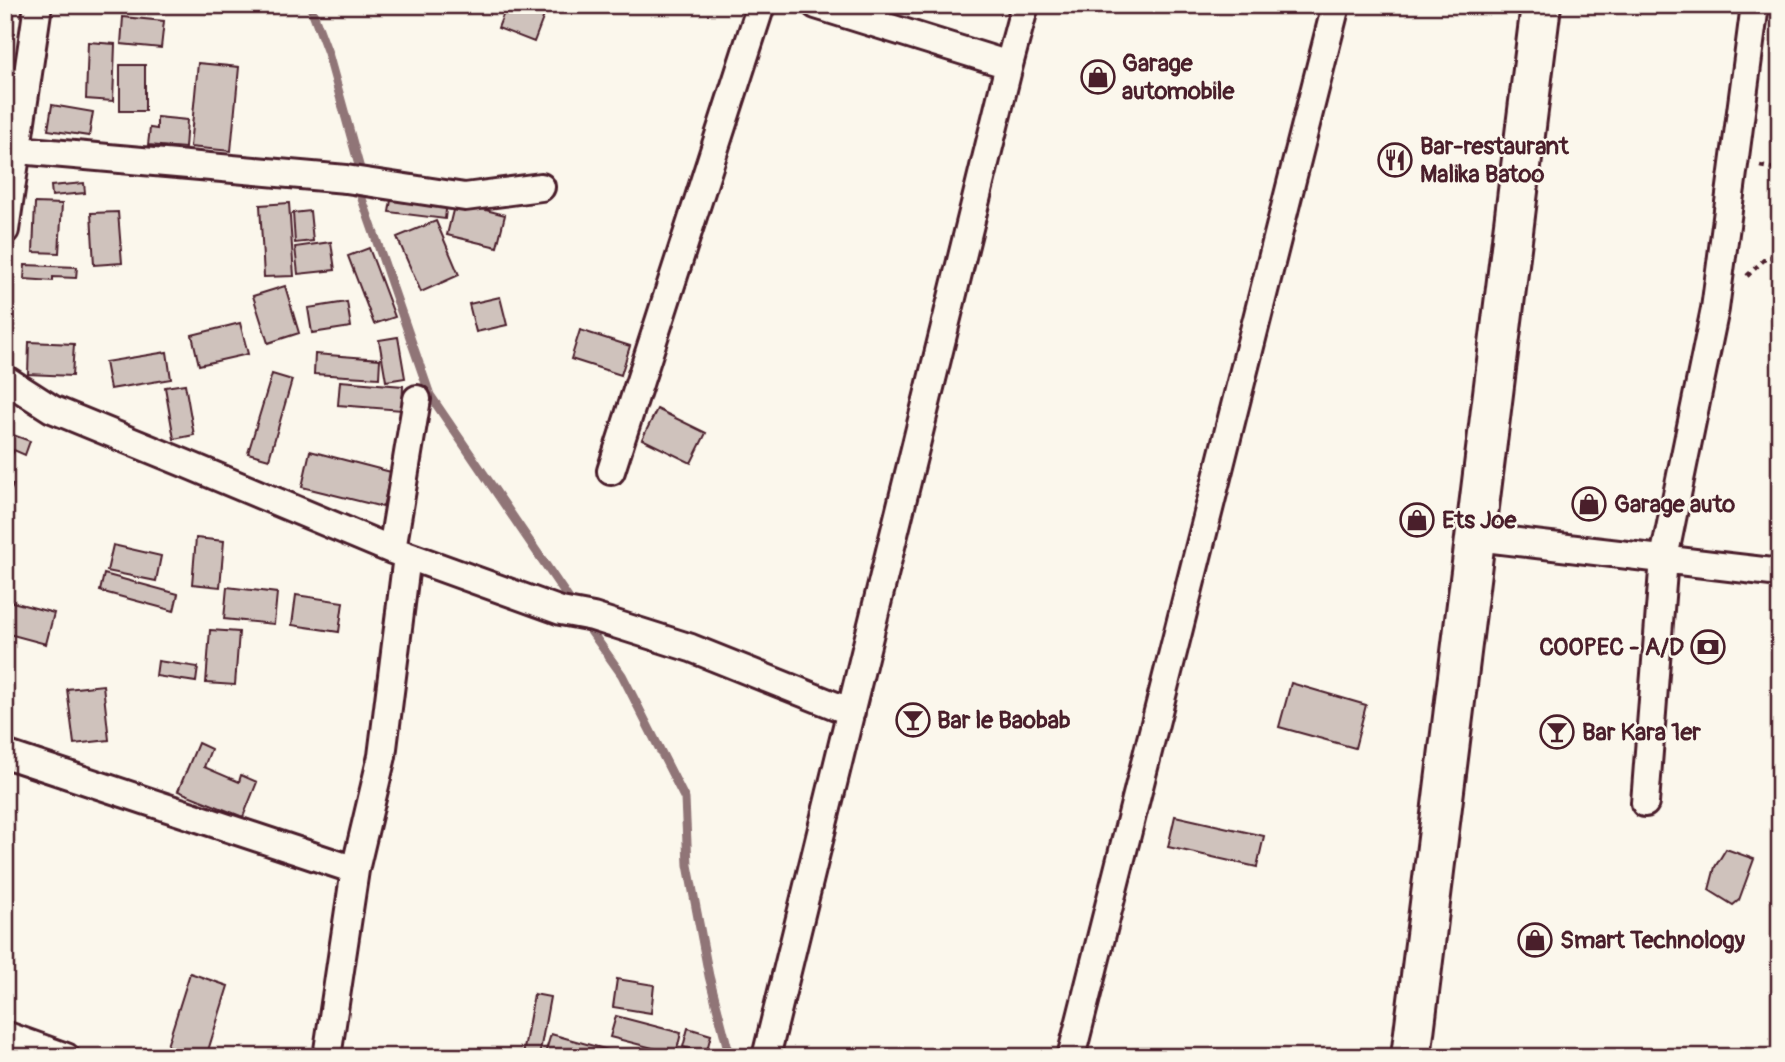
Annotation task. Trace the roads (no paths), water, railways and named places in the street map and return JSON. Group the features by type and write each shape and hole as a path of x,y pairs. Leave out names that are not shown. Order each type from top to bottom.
{"highway":[{"path":"1412,1057 1541,5"}],"street":[{"path":"5,230 38,5"},
{"path":"611,471 761,5"},
{"path":"816,5 1009,65"},
{"path":"766,1057 1009,65 1026,5"},
{"path":"1071,1057 1336,5"},
{"path":"1645,803 1664,558 1715,309 1755,5"},
{"path":"18,150 346,179 465,197 541,187"},
{"path":"5,379 51,409 400,553 561,611 593,617 691,648 851,712"},
{"path":"327,1057 355,870 382,756 417,399"},
{"path":"1476,537 1780,573"},
{"path":"5,754 355,870"},
{"path":"5,1035 65,1057"}],"waterway":[{"path":"310,5 328,53 360,169 361,196 430,395 575,608"},
{"path":"583,620 622,675 685,799 688,865 709,976 730,1057"}],"place":[{"name":"Garage automobile","path":"1098,77"},
{"name":"Bar-restaurant Malika Batoo","path":"1395,160"},
{"name":"Garage auto","path":"1589,504"},
{"name":"Ets Joe","path":"1417,520"},
{"name":"COOPEC - A/D","path":"1708,647"},
{"name":"Bar le Baobab","path":"913,720"},
{"name":"Bar Kara 1er","path":"1557,732"},
{"name":"Smart Technology","path":"1535,940"}]}
